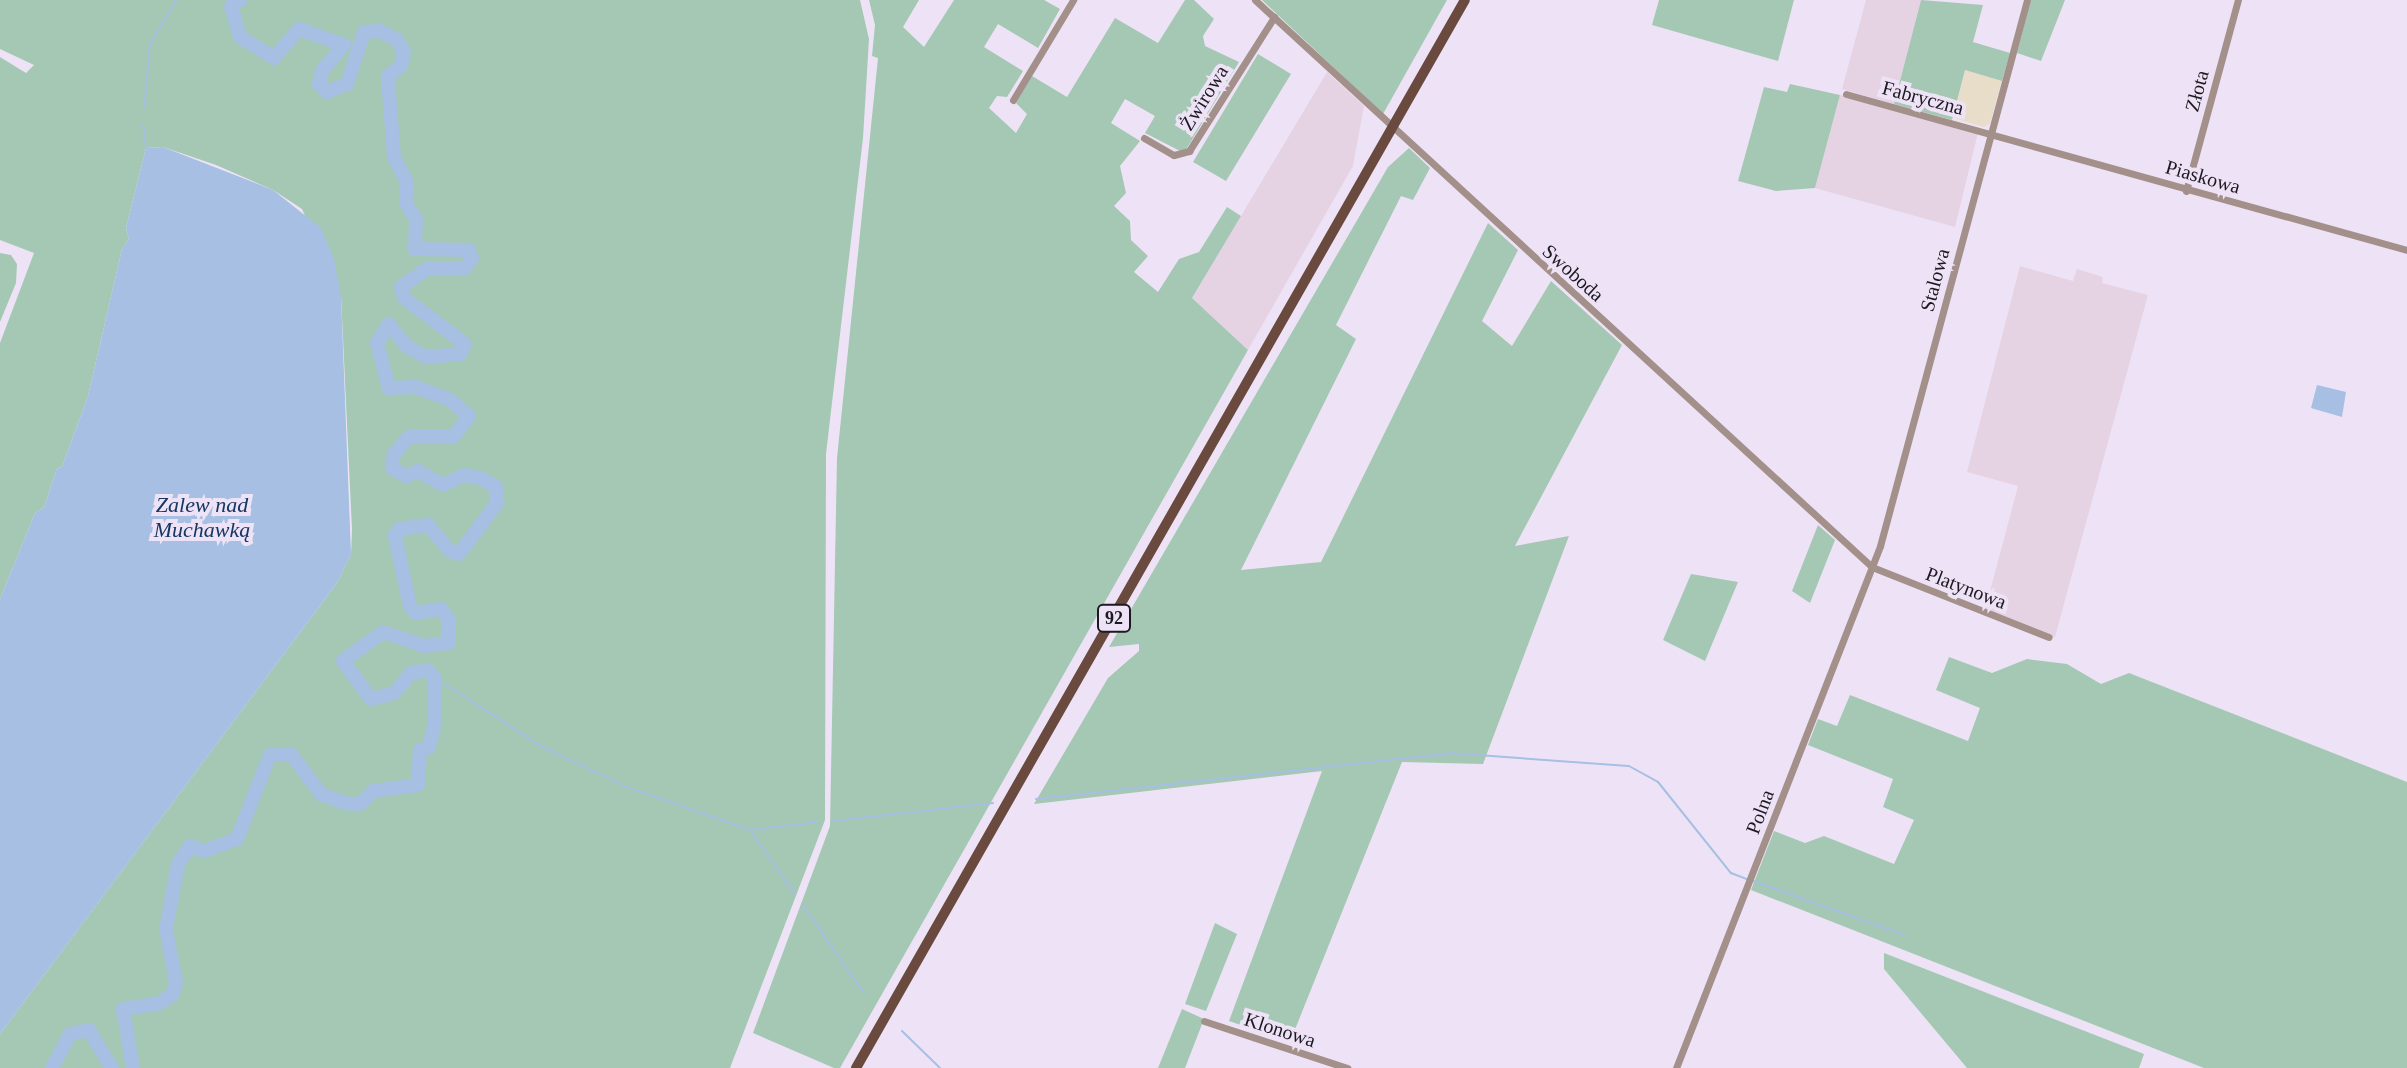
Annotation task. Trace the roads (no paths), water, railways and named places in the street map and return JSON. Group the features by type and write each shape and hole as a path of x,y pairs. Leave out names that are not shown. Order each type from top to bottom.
{"main road":[{"name":"92","path":"856,1068 1465,0"}],"street":[{"path":"1013,100 1073,0"},
{"name":"Swoboda","path":"1255,0 1392,130 1872,567"},
{"name":"Stalowa","path":"1872,567 2027,0"},
{"name":"Złota","path":"2186,191 2238,0"},
{"name":"Żwirowa","path":"1144,138 1174,155 1189,151 1274,17"},
{"name":"Fabryczna","path":"1846,94 1991,134"},
{"name":"Piaskowa","path":"1991,134 2186,191 2407,250"},
{"name":"Platynowa","path":"1872,567 2049,637"},
{"name":"Polna","path":"1676,1068 1872,567"},
{"name":"Klonowa","path":"1204,1021 1347,1068"}],"water":[{"name":"Zalew nad Muchawką","path":"163,147 273,190 321,228 334,259 341,296 351,554 337,583 0,1034 0,599 35,513 44,507 57,468 62,467 88,396 122,249 129,239 126,228 146,148"},
{"path":"2317,385 2346,392 2342,417 2311,408"}],"waterway":[{"path":"144,108 150,45 176,0"},
{"path":"133,1068 123,1009 160,1003 173,994 176,982 166,929 178,864 190,846 204,851 237,839 270,755 291,754 321,794 344,803 360,804 373,791 418,785 420,750 429,747 435,723 434,677 428,670 411,673 394,693 371,699 343,661 383,632 424,646 449,643 449,620 441,609 416,613 410,606 395,536 399,529 428,525 450,551 459,554 497,503 496,487 481,478 464,475 443,485 418,471 406,476 392,468 394,454 409,437 454,436 469,416 450,400 416,387 389,388 377,343 389,324 406,346 426,357 460,354 465,344 404,298 401,287 427,269 465,268 472,258 469,250 415,249 416,219 406,203 407,182 394,158 388,76 401,66 404,52 397,40 381,31 364,32 347,84 326,92 319,84 322,71 344,45 299,29 274,58 240,37 231,6 240,0"},
{"path":"143,124 146,148"},
{"path":"434,677 541,746 627,787 750,830 817,822"},
{"path":"1036,799 1450,753 1629,766 1658,782 1731,873 1747,879"},
{"path":"833,821 993,803"},
{"path":"750,830 795,894"},
{"path":"1753,881 1905,935"},
{"path":"802,904 864,993"},
{"path":"52,1068 70,1034 89,1030 112,1068"},
{"path":"902,1031 940,1068"}]}
